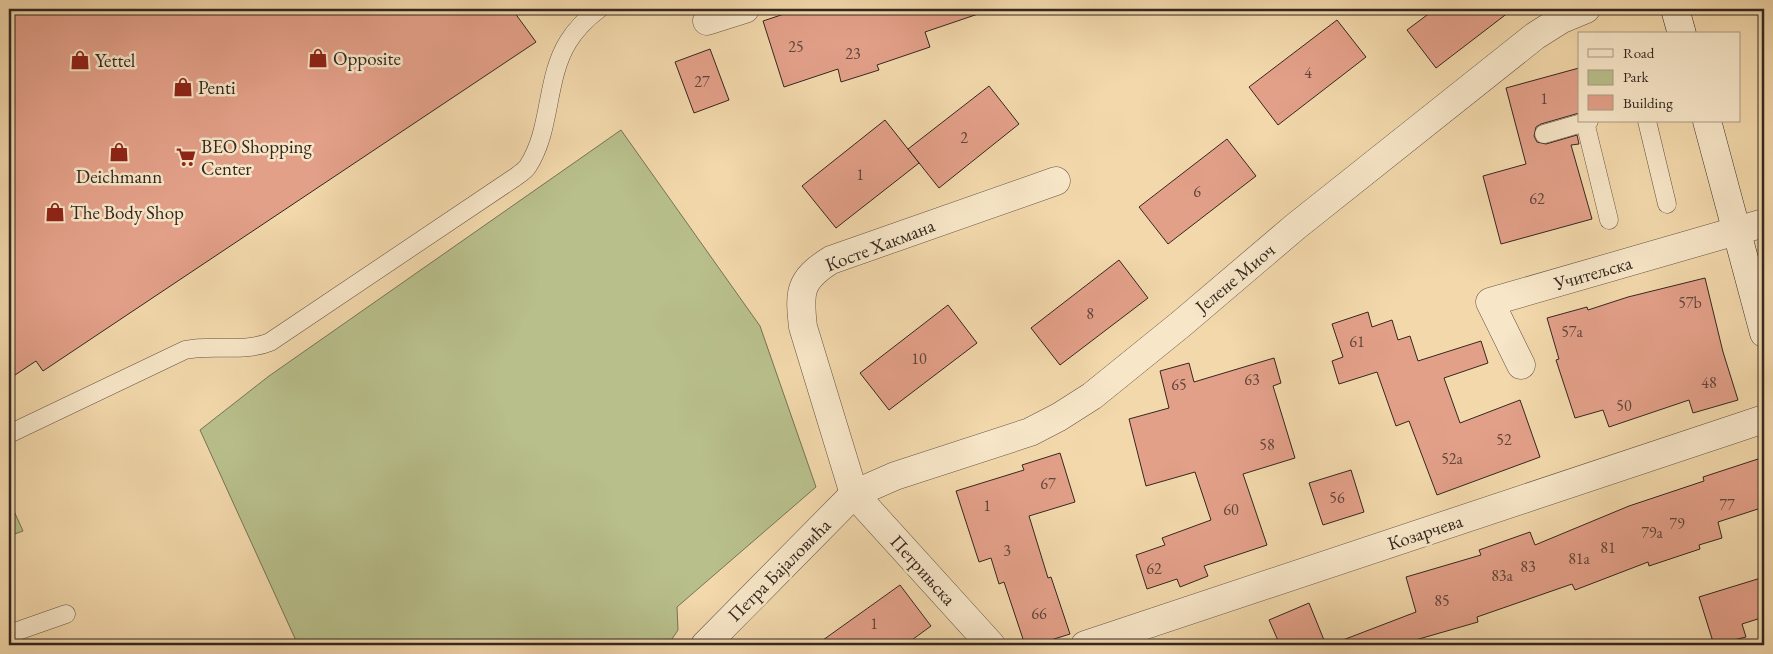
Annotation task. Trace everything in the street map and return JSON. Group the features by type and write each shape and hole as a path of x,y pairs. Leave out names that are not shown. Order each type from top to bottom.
{"street":[{"path":"707,21 745,9"},
{"name":"Јелене Миоч","path":"854,494 896,476 1030,432 1059,417 1092,396 1181,324 1295,227 1534,36 1562,19 1586,9"},
{"path":"1675,9 1681,32"},
{"path":"1707,122 1764,333"},
{"name":"Косте Хакмана","path":"854,494 803,327 800,302 801,288 816,269 831,260 1056,181"},
{"name":"Учитељска","path":"1521,365 1490,302 1764,223"},
{"name":"Козарчева","path":"1086,645 1764,420"},
{"name":"Петра Бајаловића","path":"705,645 854,494"},
{"name":"Петрињска","path":"854,494 991,645"}],"lane":[{"path":"9,434 185,350 256,346 270,342 514,178 528,167 535,150 560,57 567,43 578,27 599,9"},
{"path":"1544,134 1587,122 1609,220"},
{"path":"1647,122 1667,204"},
{"path":"9,634 66,614"}],"green space":[{"path":"621,130 760,326 816,487 677,607 678,630 668,645 298,645 200,430 269,376"},
{"path":"9,500 23,531 9,536"}],"building":[{"name":"BEO Shopping Center","path":"9,9 512,9 536,42 43,371 36,361 9,379"},
{"path":"799,9 980,9 981,13 925,32 930,47 877,65 879,70 841,82 838,69 784,87 763,21"},
{"path":"1435,9 1513,9 1436,68 1407,30"},
{"path":"1337,20 1366,57 1278,125 1249,87"},
{"path":"710,49 729,100 694,113 675,62"},
{"path":"1578,68 1578,113 1541,124 1536,127 1534,136 1537,142 1546,144 1577,135 1579,144 1571,145 1592,219 1501,244 1483,176 1526,164 1506,88"},
{"path":"989,86 1019,124 939,188 908,149"},
{"path":"885,120 919,163 836,228 802,186"},
{"path":"1227,139 1256,176 1168,244 1139,207"},
{"path":"1119,260 1148,298 1060,365 1031,328"},
{"path":"1705,278 1723,352 1738,400 1693,413 1689,400 1609,427 1603,410 1575,418 1556,360 1559,359 1547,318 1587,307 1588,310 1628,297"},
{"path":"948,305 977,343 889,410 860,373"},
{"path":"1368,312 1372,327 1392,320 1398,340 1410,336 1418,361 1481,341 1488,363 1444,378 1460,423 1520,400 1540,457 1437,495 1409,421 1396,426 1377,372 1339,384 1332,361 1343,357 1332,324"},
{"path":"1274,358 1281,383 1273,386 1295,458 1243,474 1267,545 1204,566 1208,576 1180,587 1177,579 1147,589 1136,555 1165,545 1162,538 1211,520 1195,472 1146,486 1129,419 1169,408 1160,371 1189,363 1194,382"},
{"path":"1060,453 1075,502 1029,516 1048,578 1051,577 1070,634 1035,645 1025,645 1004,582 999,584 991,558 979,562 956,491 1024,470 1022,465"},
{"path":"1758,459 1764,480 1764,507 1718,522 1722,538 1699,545 1700,549 1649,566 1648,562 1575,590 1572,584 1477,617 1478,622 1398,645 1335,645 1335,643 1416,612 1406,577 1481,555 1479,550 1530,532 1535,545 1629,506 1704,481 1703,477"},
{"path":"1351,470 1364,512 1323,525 1309,483"},
{"path":"1764,577 1764,617 1742,624 1746,637 1714,645 1699,597"},
{"path":"900,585 931,626 905,645 816,645"},
{"path":"1309,603 1326,645 1280,645 1269,620"}],"place":[{"name":"Opposite","path":"318,58"},
{"name":"Yettel","path":"80,60"},
{"name":"Penti","path":"183,87"},
{"name":"Deichmann","path":"119,152"},
{"name":"BEO Shopping Center","path":"186,157"},
{"name":"The Body Shop","path":"55,212"}]}
